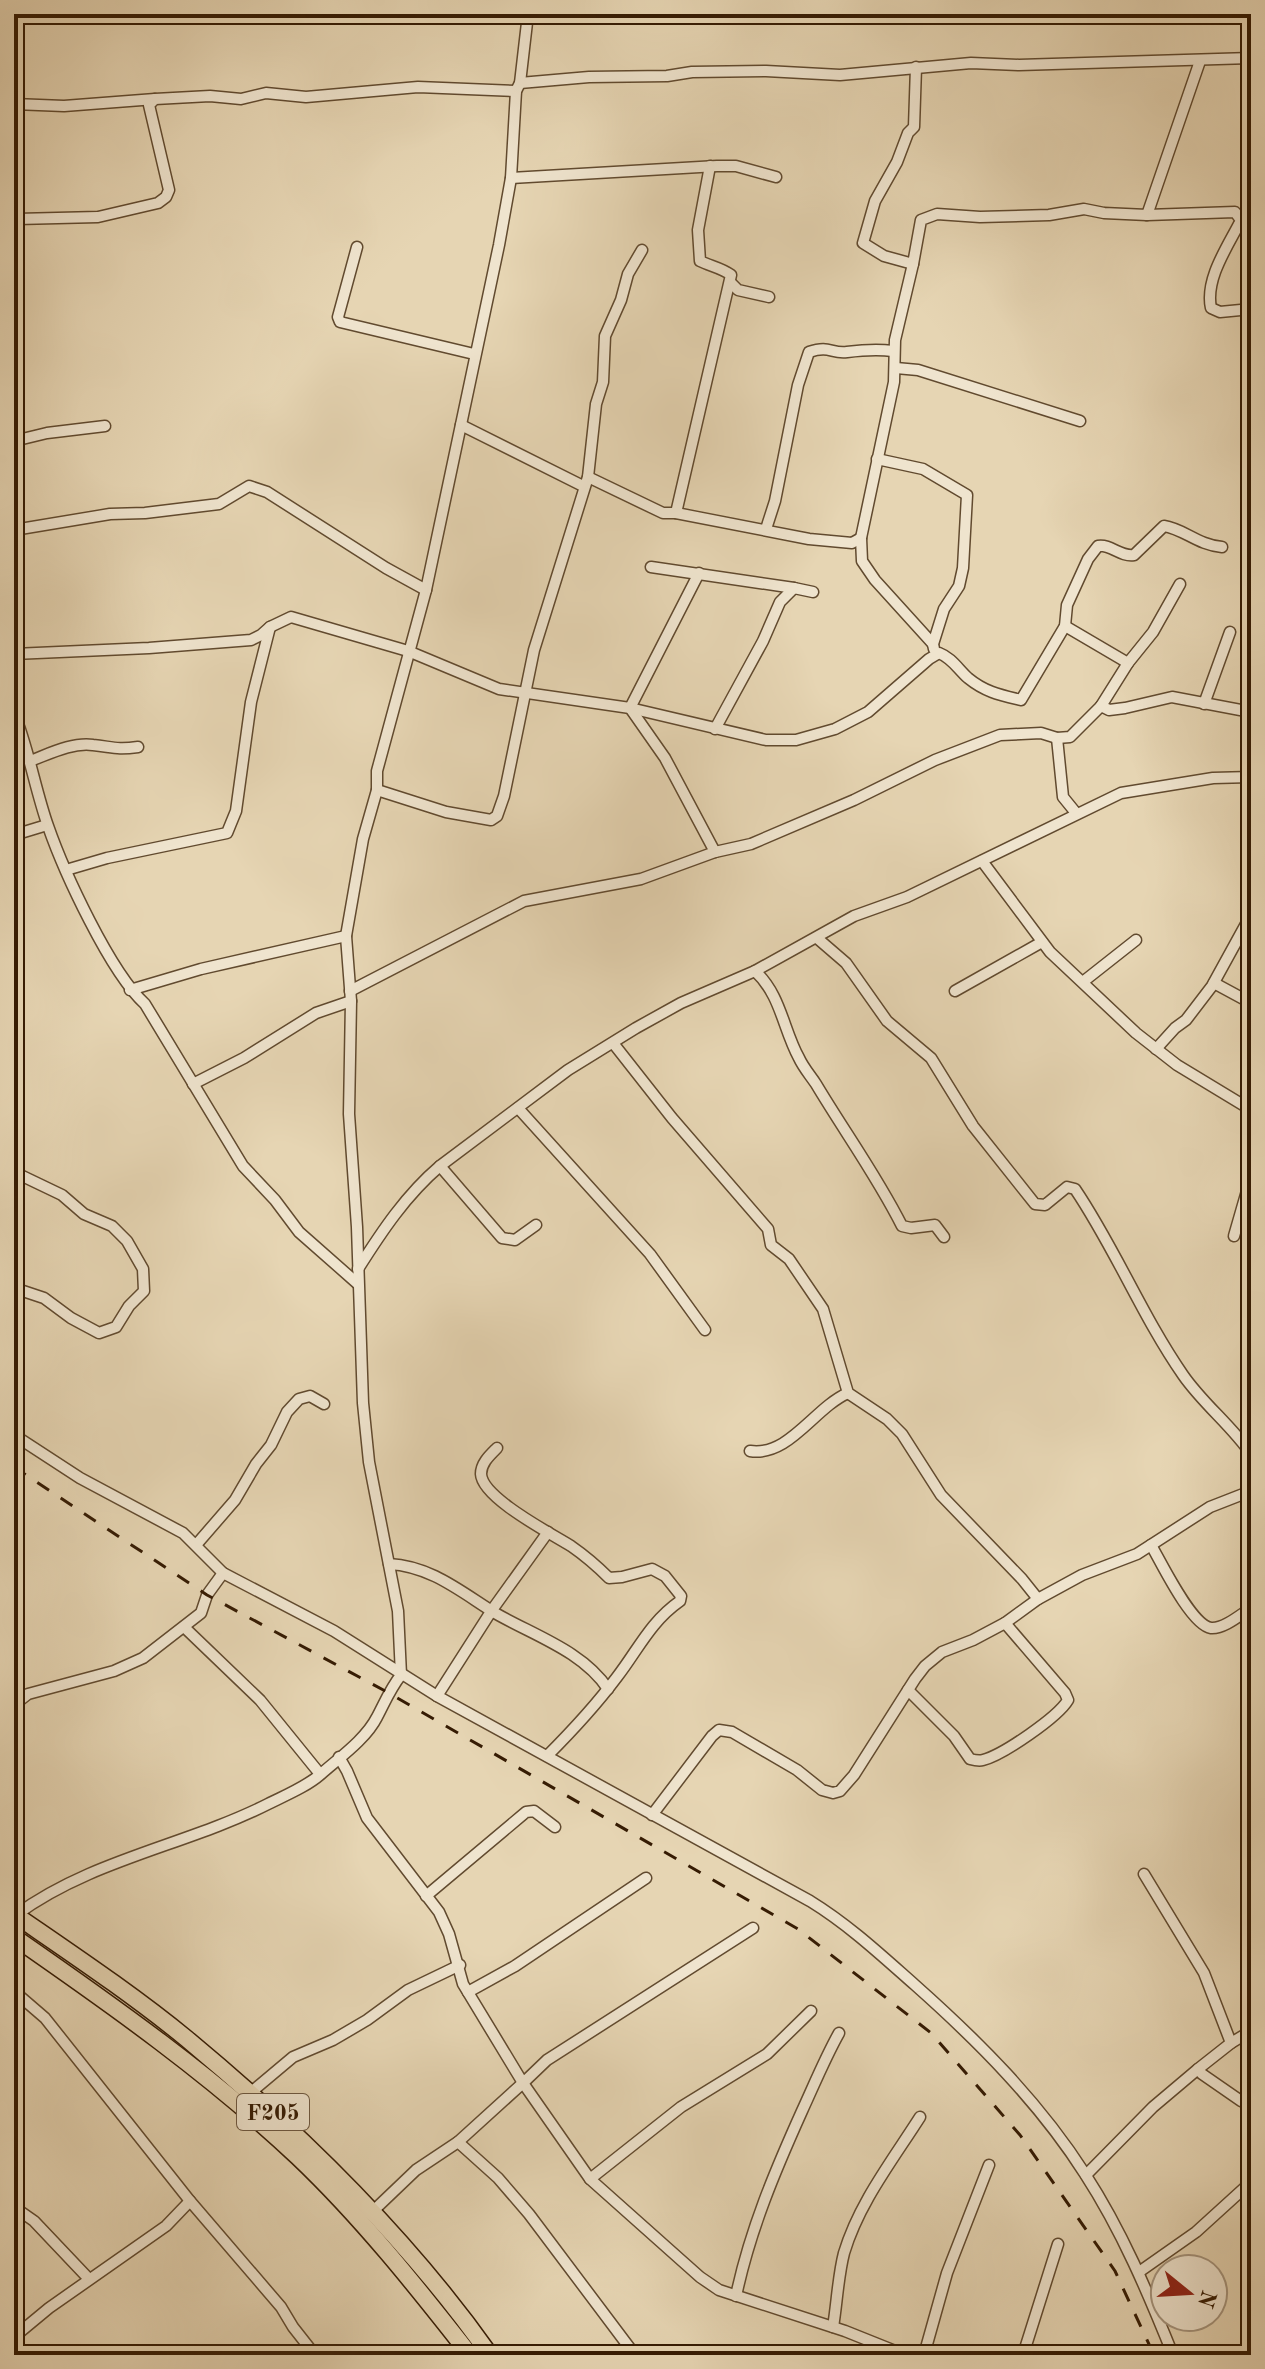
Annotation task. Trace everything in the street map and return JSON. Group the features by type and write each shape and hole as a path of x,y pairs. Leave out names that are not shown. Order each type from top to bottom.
{"main road":[{"name":"F205","path":"15,1914 152,2012 264,2104 305,2143 439,2286 490,2355"},
{"name":"F205","path":"18,1945 118,2009 298,2157 352,2213 470,2355"},
{"path":"426,2299 439,2286"}],"street":[{"path":"15,1914 105,1868 247,1815 306,1785 376,1720 387,1692 401,1675 398,1611 369,1462 349,1114 350,996 346,936 360,853 377,790 377,771 426,590 511,178 518,87 528,14"},
{"path":"14,104 64,106 210,96 241,99 266,93 306,97 418,87 518,87 589,77 667,76 692,72 766,71 840,75 971,63 1251,58"},
{"path":"1147,215 1200,61"},
{"path":"913,264 884,256 863,243 875,201 897,162 908,133 914,127 916,67"},
{"path":"14,231 17,219 98,217 158,203 166,197 169,190 149,105 155,99"},
{"path":"511,178 710,166 736,166 776,177"},
{"path":"676,513 718,327 731,283 731,275 725,270 700,261 698,230 710,166"},
{"path":"1222,547 1197,541 1174,527 1164,526 1134,555 1098,546 1088,559 1067,605 1065,626 1021,700 986,691 947,656 934,649 862,561 861,538 896,368 893,351 921,220 937,214 980,217 1049,215 1084,209 1147,215 1229,211 1247,221"},
{"path":"1247,221 1239,224 1220,263 1210,300 1211,308 1220,312 1251,309"},
{"path":"357,247 338,317 340,322 474,354"},
{"path":"377,790 446,812 491,820 497,816 504,796 534,650 586,481 596,404 603,382 605,336 621,300 628,274 642,250"},
{"path":"731,283 738,290 769,297"},
{"path":"766,529 775,501 798,385 809,352 825,348 839,352 861,349 893,351"},
{"path":"896,368 918,370 1080,421"},
{"path":"461,425 663,513 840,543 852,543 861,538"},
{"path":"14,441 47,433 105,426"},
{"path":"14,654 251,640 291,617 408,651 499,689 630,708 766,740 783,741 835,729 868,712 934,649 944,609 959,586 963,568 967,495 923,469 877,459"},
{"path":"14,530 110,514 219,504 249,486 267,492 426,590"},
{"path":"651,567 813,592"},
{"path":"630,708 699,573"},
{"path":"193,1084 251,1054 316,1013 524,901 641,879 715,852 751,844 789,830 974,743 1000,735 1030,733 1070,737 1101,706 1128,663 1153,632 1180,584"},
{"path":"715,729 763,641 780,602 794,588"},
{"path":"1065,626 1128,663"},
{"path":"66,870 107,858 227,833 236,811 251,702 270,627"},
{"path":"1204,704 1230,632"},
{"path":"1101,706 1109,710 1125,708 1172,697 1251,712"},
{"path":"630,708 665,758 715,852"},
{"path":"15,717 47,825 90,920 130,990 145,1004 243,1166 275,1200 299,1232 358,1284"},
{"path":"1057,738 1063,797 1076,813"},
{"path":"30,761 83,745 115,750 138,747"},
{"path":"357,1270 386,1225 421,1183 440,1166 568,1070 681,1003 755,971 854,916 907,897 1121,793 1213,778 1251,777"},
{"path":"14,835 47,825"},
{"path":"982,861 1050,952 1136,1033 1177,1065 1248,1108 1251,1115"},
{"path":"1156,1049 1186,1020 1214,983 1251,915"},
{"path":"130,990 201,969 346,936"},
{"path":"817,938 846,963 887,1021 931,1058 973,1126 1035,1204 1045,1205 1067,1187 1075,1189 1183,1376 1202,1402 1251,1454"},
{"path":"1084,981 1136,940"},
{"path":"955,991 1042,942"},
{"path":"755,971 767,984 781,1010 800,1062 889,1199 902,1226 935,1225 944,1237"},
{"path":"1214,983 1251,1003"},
{"path":"613,1043 672,1118 768,1229 771,1245 789,1259 823,1309 848,1393 887,1419 902,1434 941,1495 1038,1599"},
{"path":"518,1108 650,1254 705,1330"},
{"path":"440,1166 502,1238 515,1240 536,1225"},
{"path":"14,1172 62,1195 84,1214 112,1226 127,1241 143,1269 144,1291 129,1306 116,1327 99,1333 44,1298 14,1288"},
{"path":"1234,1236 1251,1177"},
{"path":"750,1451 771,1451 828,1405 848,1393"},
{"path":"196,1545 235,1500 271,1445 287,1412 299,1399 310,1396 324,1404"},
{"path":"14,1435 80,1478 183,1533 223,1573 334,1631 437,1696 810,1901 855,1931 964,2027 1043,2116 1086,2175 1139,2272 1173,2355"},
{"path":"497,1448 482,1468 484,1483 515,1511 573,1547 609,1578 652,1569 665,1576 681,1596 680,1601 644,1635 608,1689 547,1756"},
{"path":"652,1815 719,1730 732,1732 797,1770 822,1790 840,1791 854,1775 925,1666 942,1652 1005,1623 1038,1599 1082,1575 1137,1554 1210,1507 1251,1491"},
{"path":"437,1696 492,1610 548,1532"},
{"path":"1151,1545 1192,1614 1205,1626 1214,1628 1225,1624 1251,1608"},
{"path":"389,1564 402,1564 435,1575 575,1657 608,1689"},
{"path":"14,1705 28,1694 114,1671 143,1658 201,1613 207,1595 223,1573"},
{"path":"908,1690 954,1736 970,1759 983,1760 1004,1750 1039,1726 1060,1711 1068,1700 1005,1623"},
{"path":"184,1627 253,1692 320,1774"},
{"path":"339,1757 367,1818 439,1912 468,1992 523,2083 590,2179 700,2277 719,2290 833,2327 905,2355"},
{"path":"426,1896 526,1812 534,1811 555,1827"},
{"path":"1248,1866 1251,1884"},
{"path":"1144,1874 1204,1973 1231,2043"},
{"path":"468,1992 515,1966 646,1878"},
{"path":"371,2213 416,2170 458,2142 547,2060 753,1928"},
{"path":"249,2094 293,2057 333,2040 408,1990 460,1965"},
{"path":"15,1992 45,2018 190,2201 281,2307 315,2355"},
{"path":"590,2179 681,2107 767,2054 811,2011"},
{"path":"1086,2175 1153,2107 1231,2043 1251,2031"},
{"path":"736,2296 745,2254 765,2196 824,2059 839,2033"},
{"path":"1198,2069 1241,2101 1251,2104"},
{"path":"833,2327 844,2255 857,2222 875,2187 920,2117"},
{"path":"458,2142 498,2178 529,2214 635,2355"},
{"path":"924,2355 947,2273 989,2165"},
{"path":"1139,2272 1196,2232 1251,2182"},
{"path":"14,2337 89,2279 166,2226 190,2201"},
{"path":"14,2207 34,2221 89,2279"},
{"path":"1023,2355 1058,2244"}],"railway":[{"path":"14,1467 207,1595 387,1692 798,1929 931,2033 1020,2135 1115,2271 1154,2355"}]}
